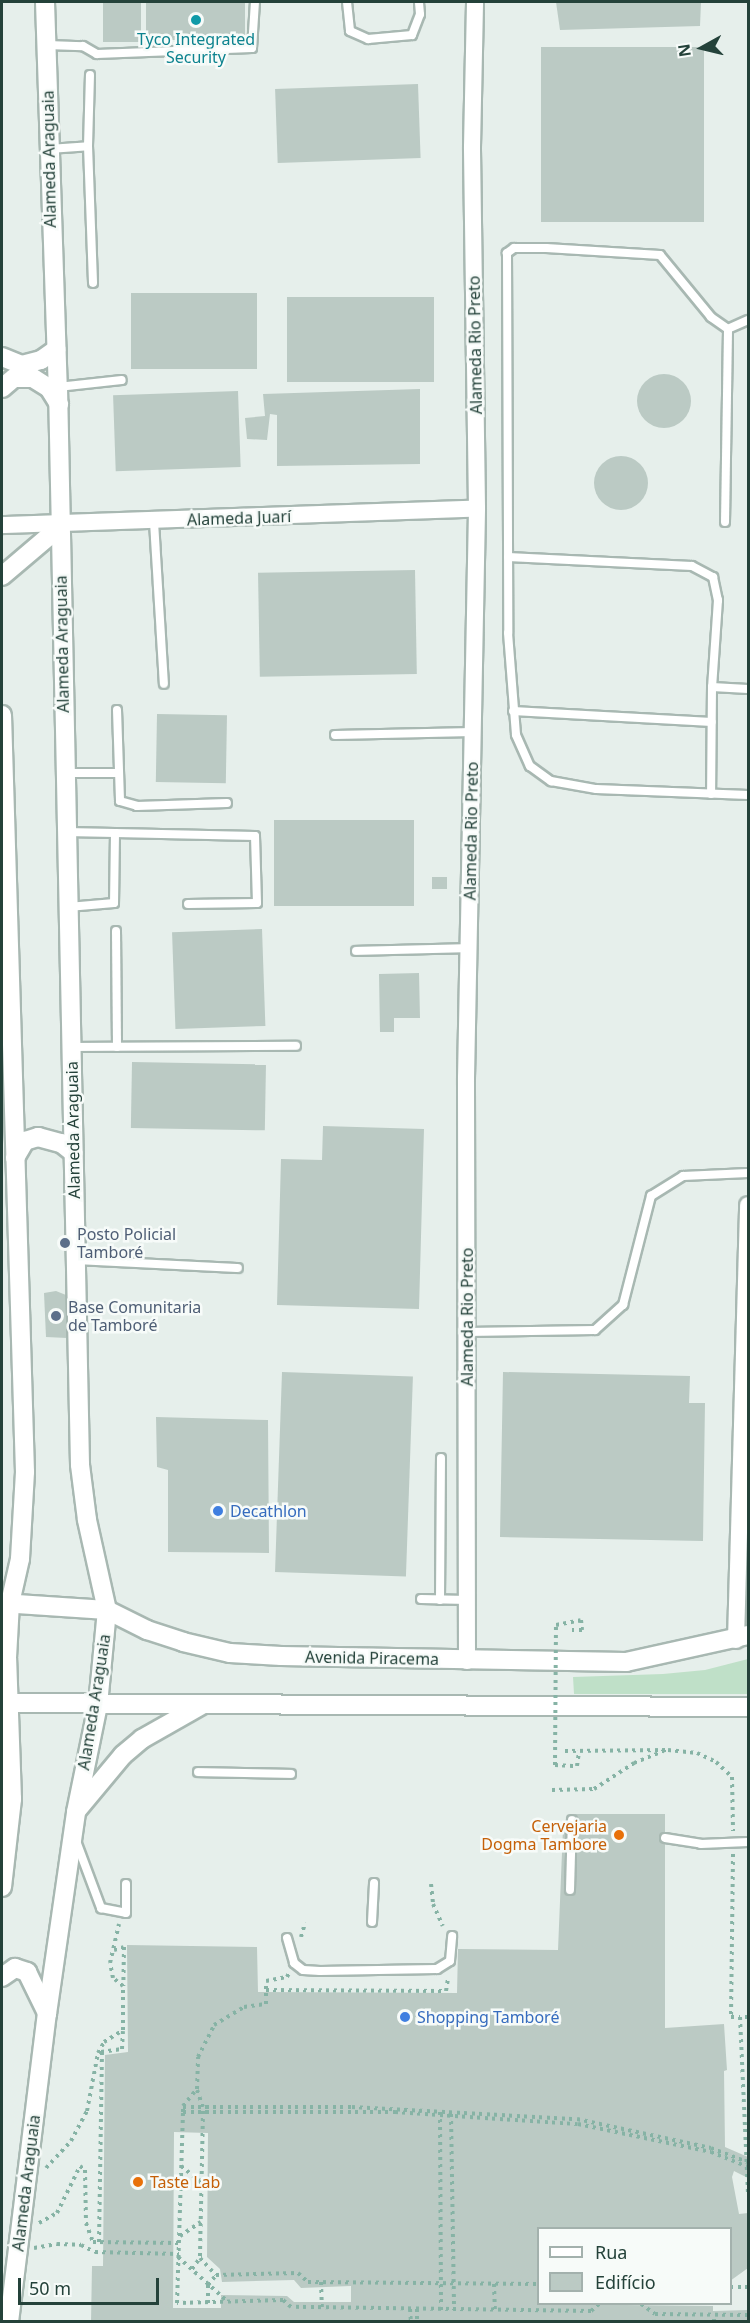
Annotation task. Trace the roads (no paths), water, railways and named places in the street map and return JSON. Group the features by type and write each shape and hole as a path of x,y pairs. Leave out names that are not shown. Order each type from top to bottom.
{"street":[{"name":"Alameda Araguaia","path":"9,2322 17,2259 28,2225 47,2014 76,1812 98,1705 107,1610 87,1520 80,1465 65,832 57,349 45,2"},
{"name":"Alameda Rio Preto","path":"467,1661 469,948 477,508 472,147 475,2"},
{"path":"2,357 22,365 41,360 57,349"},
{"path":"2,388 14,378 33,378 58,396"},
{"name":"Alameda Juarí","path":"2,525 61,526 477,508"},
{"path":"2,576 61,526"},
{"path":"2,715 25,1472 20,1559 6,1603 6,1703 12,1799 2,1887"},
{"path":"15,1158 25,1141 38,1137 61,1143 74,1153"},
{"path":"742,1637 748,1205"},
{"name":"Avenida Piracema","path":"6,1603 107,1610 147,1630 230,1653 467,1661 626,1662 742,1637"},
{"path":"6,1703 748,1707"},
{"path":"76,1812 123,1755 142,1739 201,1705"},
{"path":"2,1977 15,1968 27,1972 47,2014"}],"lane":[{"path":"46,45 83,46 97,54 252,48 255,2"},
{"path":"347,2 350,31 368,39 412,35 420,14 419,2"},
{"path":"90,75 88,146 93,283"},
{"path":"49,149 88,146"},
{"path":"728,329 711,317 660,255 546,248 514,248 507,253 508,557 513,711 516,735 530,766 551,782 596,789 748,795"},
{"path":"728,329 748,320"},
{"path":"725,522 728,329"},
{"path":"58,396 122,380"},
{"path":"154,522 164,684"},
{"path":"508,557 692,566 713,577 718,600 712,687 711,794"},
{"path":"712,687 748,689"},
{"path":"117,710 120,801 126,805 227,803"},
{"path":"513,711 712,722"},
{"path":"335,735 473,732"},
{"path":"64,773 118,772"},
{"path":"65,832 255,836 257,903 188,904"},
{"path":"68,907 114,903 115,833"},
{"path":"116,931 117,1047"},
{"path":"356,951 469,948"},
{"path":"71,1047 296,1046"},
{"path":"467,1332 595,1330 623,1305 651,1196 683,1176 748,1173"},
{"path":"75,1260 238,1268"},
{"path":"440,1600 441,1458"},
{"path":"421,1599 468,1600"},
{"path":"198,1772 291,1774"},
{"path":"570,1890 572,1820"},
{"path":"74,1832 95,1899 101,1908 123,1913 126,1884"},
{"path":"665,1839 701,1844 748,1842"},
{"path":"372,1922 374,1883"},
{"path":"287,1938 294,1963 303,1970 320,1971 437,1969 450,1961 452,1936"}],"place":[{"name":"Tyco Integrated Security","path":"196,20"},
{"name":"Posto Policial Tamboré","path":"65,1243"},
{"name":"Base Comunitaria de Tamboré","path":"56,1316"},
{"name":"Decathlon","path":"218,1511"},
{"name":"Cervejaria Dogma Tambore","path":"619,1835"},
{"name":"Shopping Tamboré","path":"405,2017"},
{"name":"Taste Lab","path":"138,2182"}]}
